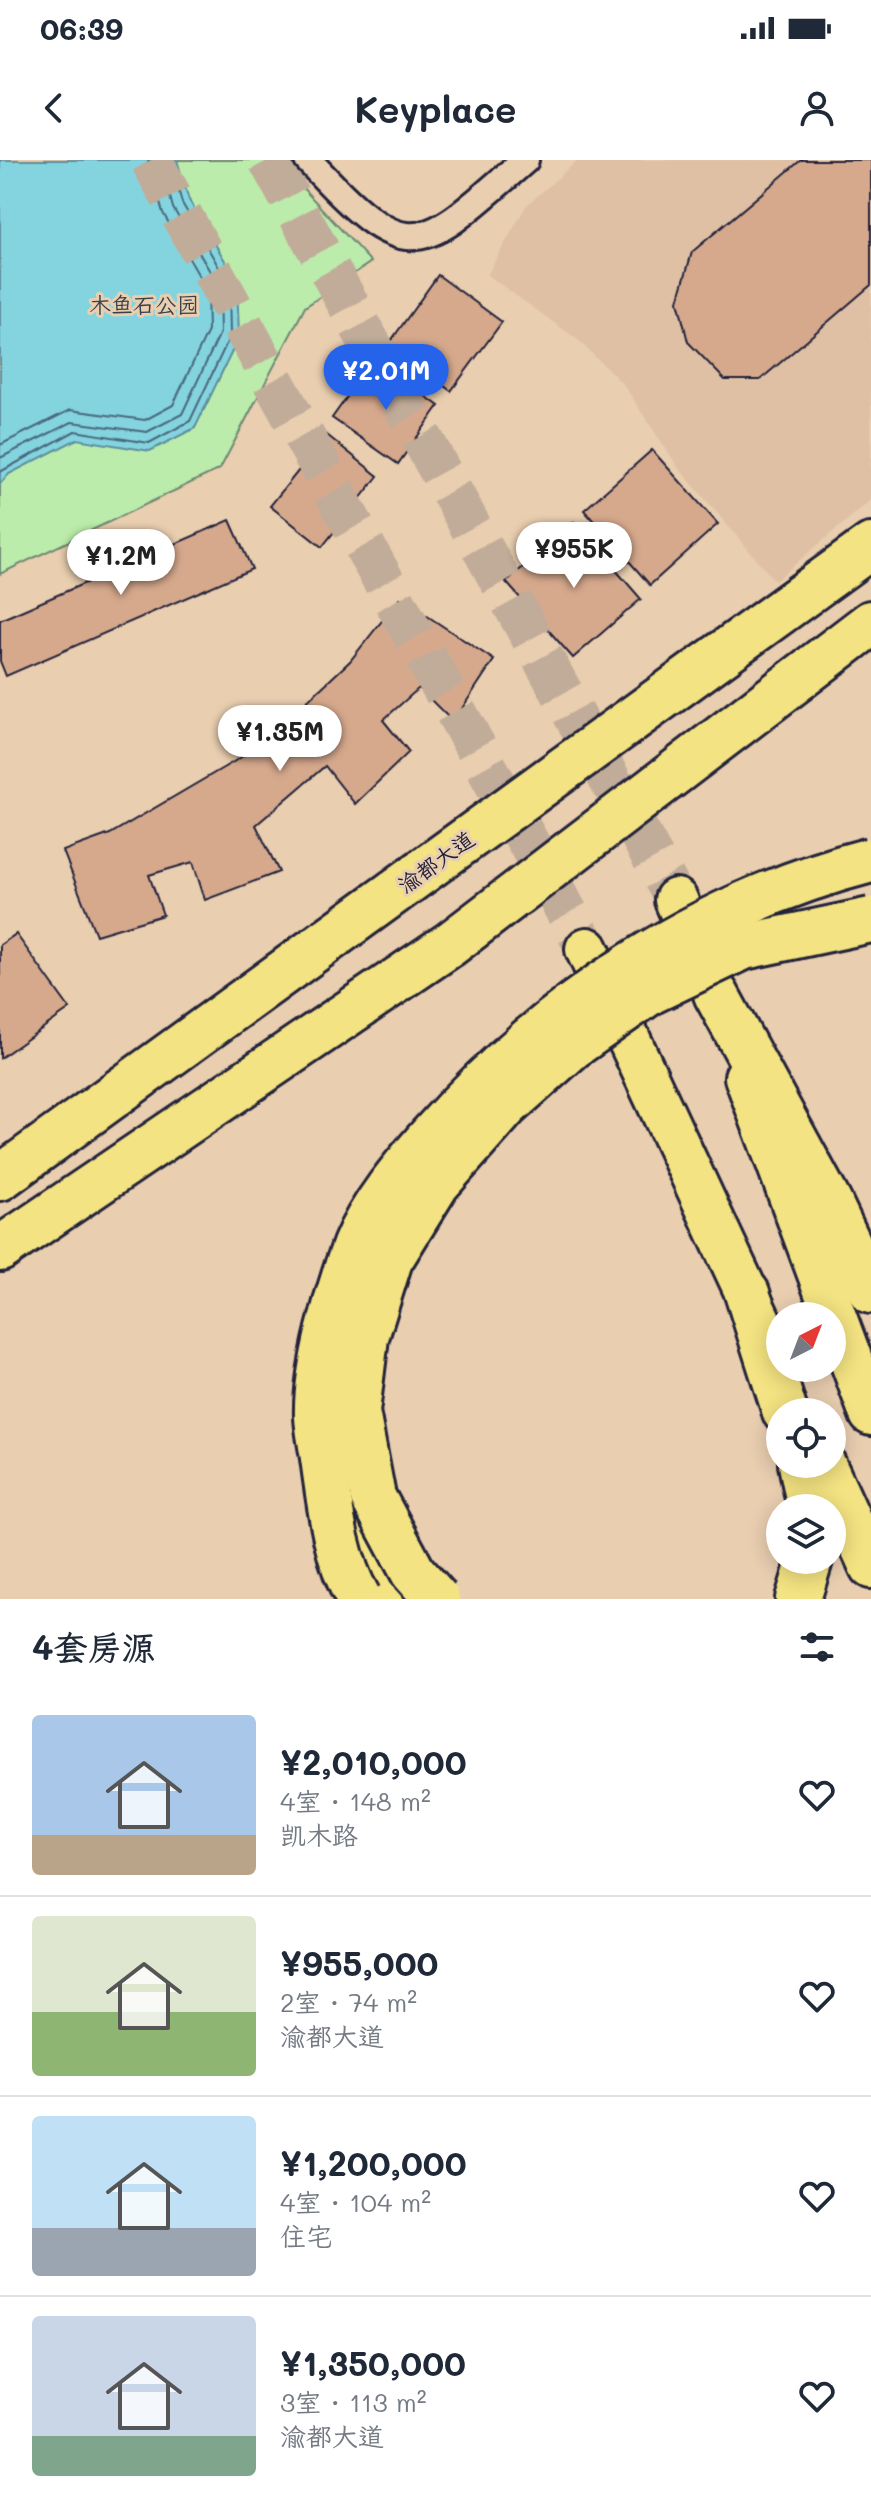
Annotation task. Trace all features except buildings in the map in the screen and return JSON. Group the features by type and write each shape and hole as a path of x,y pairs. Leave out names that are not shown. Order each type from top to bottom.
{"highway":[{"name":"渝都大道","path":"0,1178 871,546"},
{"path":"449,945 871,623"},
{"path":"0,1249 871,656"},
{"path":"359,1599 331,1514 317,1414 329,1329 356,1243 401,1170 474,1087 546,1023 632,965 707,921 806,877 871,860"},
{"path":"437,1599 413,1572 373,1497 357,1412 366,1337 390,1260 437,1184 507,1105 572,1047 650,992 744,947 871,920"},
{"path":"716,994 829,1202 871,1291"},
{"path":"747,1293 781,1398"},
{"path":"317,1414 352,1513 384,1572 405,1599"},
{"path":"798,1599 806,1574"}],"main road":[{"path":"676,900 716,994 871,1414"},
{"path":"587,949 766,1336"},
{"path":"830,1478 871,1567"}],"street":[{"path":"308,160 354,210 381,230 404,237 430,235 455,221 525,160"}],"shaded area":[{"path":"578,160 871,160 871,500 775,581 678,467 623,384 577,339 487,275 526,206"}],"green space":[{"name":"木鱼石公园","path":"0,160 277,160 371,262 305,307 220,469 0,574"}],"water":[{"name":"木鱼石公园","path":"0,160 177,160 189,200 237,281 239,337 195,428 150,451 77,439 9,474 0,484"}],"tunnel":[{"path":"151,160 587,949"},
{"path":"269,160 676,900"}]}
